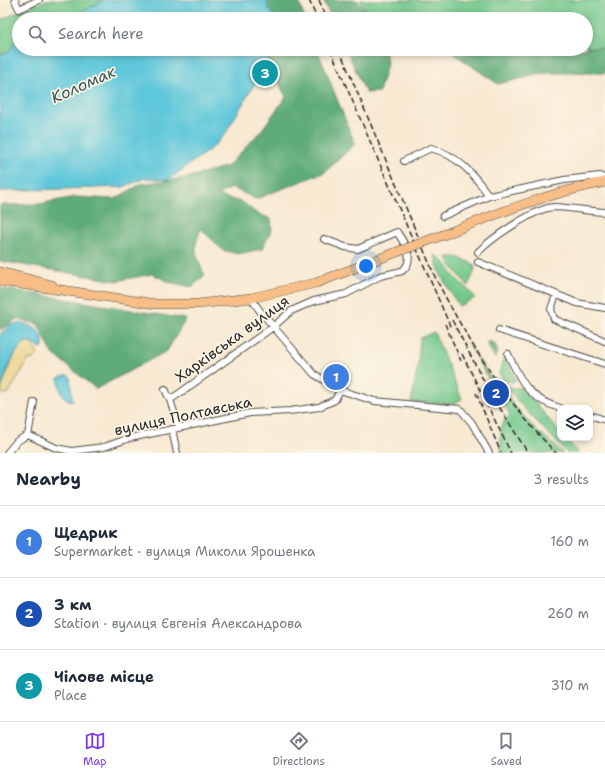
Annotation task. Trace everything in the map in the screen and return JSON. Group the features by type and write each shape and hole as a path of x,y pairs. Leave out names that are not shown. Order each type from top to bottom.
{"highway":[{"path":"0,281 96,297 156,304 198,304 251,298 316,283 537,199 584,186 605,182"},
{"path":"0,272 96,297"}],"street":[{"path":"15,0 19,9 39,0"},
{"path":"404,161 431,148 442,151 466,166 489,196"},
{"path":"443,216 489,196 575,178 600,176 605,182"},
{"path":"478,252 498,234 545,208 555,207 605,212"},
{"name":"Харківська вулиця","path":"170,400 273,327 291,311 302,305 346,294 380,276 402,271 406,268 410,257 397,232 358,249 345,248 324,239"},
{"path":"478,262 577,303 605,308"},
{"path":"556,295 551,309 554,319 605,341"},
{"path":"251,298 273,327 314,374 340,390 374,401 460,409 472,423 488,453"},
{"path":"499,330 605,364"},
{"path":"508,354 519,378 527,390 537,398 557,407"},
{"name":"Харківська вулиця","path":"165,389 179,428"},
{"name":"вулиця Полтавська","path":"28,435 56,448 75,452 104,447 130,438 250,413 290,411 319,407 335,400 340,390"},
{"path":"7,453 17,441 28,435 34,402"},
{"path":"593,416 605,420"},
{"path":"172,429 177,453"}],"green space":[{"path":"46,0 104,0 82,12 18,12"},
{"path":"267,0 298,0 302,12 271,12 268,8"},
{"path":"323,0 357,0 366,12 329,12"},
{"path":"360,0 605,0 605,48 593,47 593,12 367,12"},
{"path":"12,15 12,48 8,53 0,54 0,20"},
{"path":"593,47 605,48 605,73 545,73 498,84 457,56 593,56"},
{"path":"269,56 320,56 355,144 325,172 256,199 232,188 217,195 244,203 256,213 271,219 272,230 262,249 238,254 222,250 201,229 198,236 196,252 199,263 205,275 192,287 172,283 152,274 116,281 0,261 0,205 39,204 75,197 115,199 141,184 186,178 228,166 260,132 286,97 268,61"},
{"path":"349,56 386,56 387,64 379,92 366,93"},
{"path":"435,255 444,262 455,277 471,292 475,298 459,306 441,275"},
{"path":"447,257 457,257 474,264 475,270 468,286 449,263"},
{"path":"0,288 186,319 167,351 96,389 52,353 38,324 17,319 0,330"},
{"path":"434,332 462,399 454,404 411,402 418,365 420,338"},
{"path":"490,341 495,344 498,353 495,358 486,343"},
{"path":"467,342 491,378 539,434 542,434 563,453 501,453 501,427 510,415"},
{"path":"505,354 516,381 511,382 504,380 499,373"},
{"path":"508,387 521,388 535,402 557,429 557,441 568,441 579,453 567,453 519,403"}],"sand":[{"path":"268,61 272,68 263,80 259,76"},
{"path":"25,342 33,345 38,355 34,359 28,360 8,394 0,393 12,360"}],"water":[{"path":"104,0 267,0 268,8 271,12 82,12"},
{"name":"Коломак","path":"12,47 12,56 269,56 268,61 225,134 213,147 168,180 145,178 123,187 0,191 0,54 8,53"},
{"path":"19,323 33,327 41,334 43,338 42,348 25,342 20,347 11,360 3,383 0,398 0,334 10,325"},
{"path":"68,375 70,377 73,401 66,398 60,389 58,378"}],"railway":[{"path":"309,0 314,12"},
{"path":"319,0 324,12"},
{"path":"333,56 451,328"},
{"path":"342,56 436,279 475,349 490,371 521,413 556,453"},
{"path":"452,320 488,389 528,453"},
{"path":"445,324 461,361"},
{"path":"462,354 511,453"},
{"path":"476,393 501,453"}],"place":[{"name":"Чілове місце","path":"265,73"},
{"name":"Щедрик","path":"336,377"},
{"name":"3 км","path":"496,393"}]}
